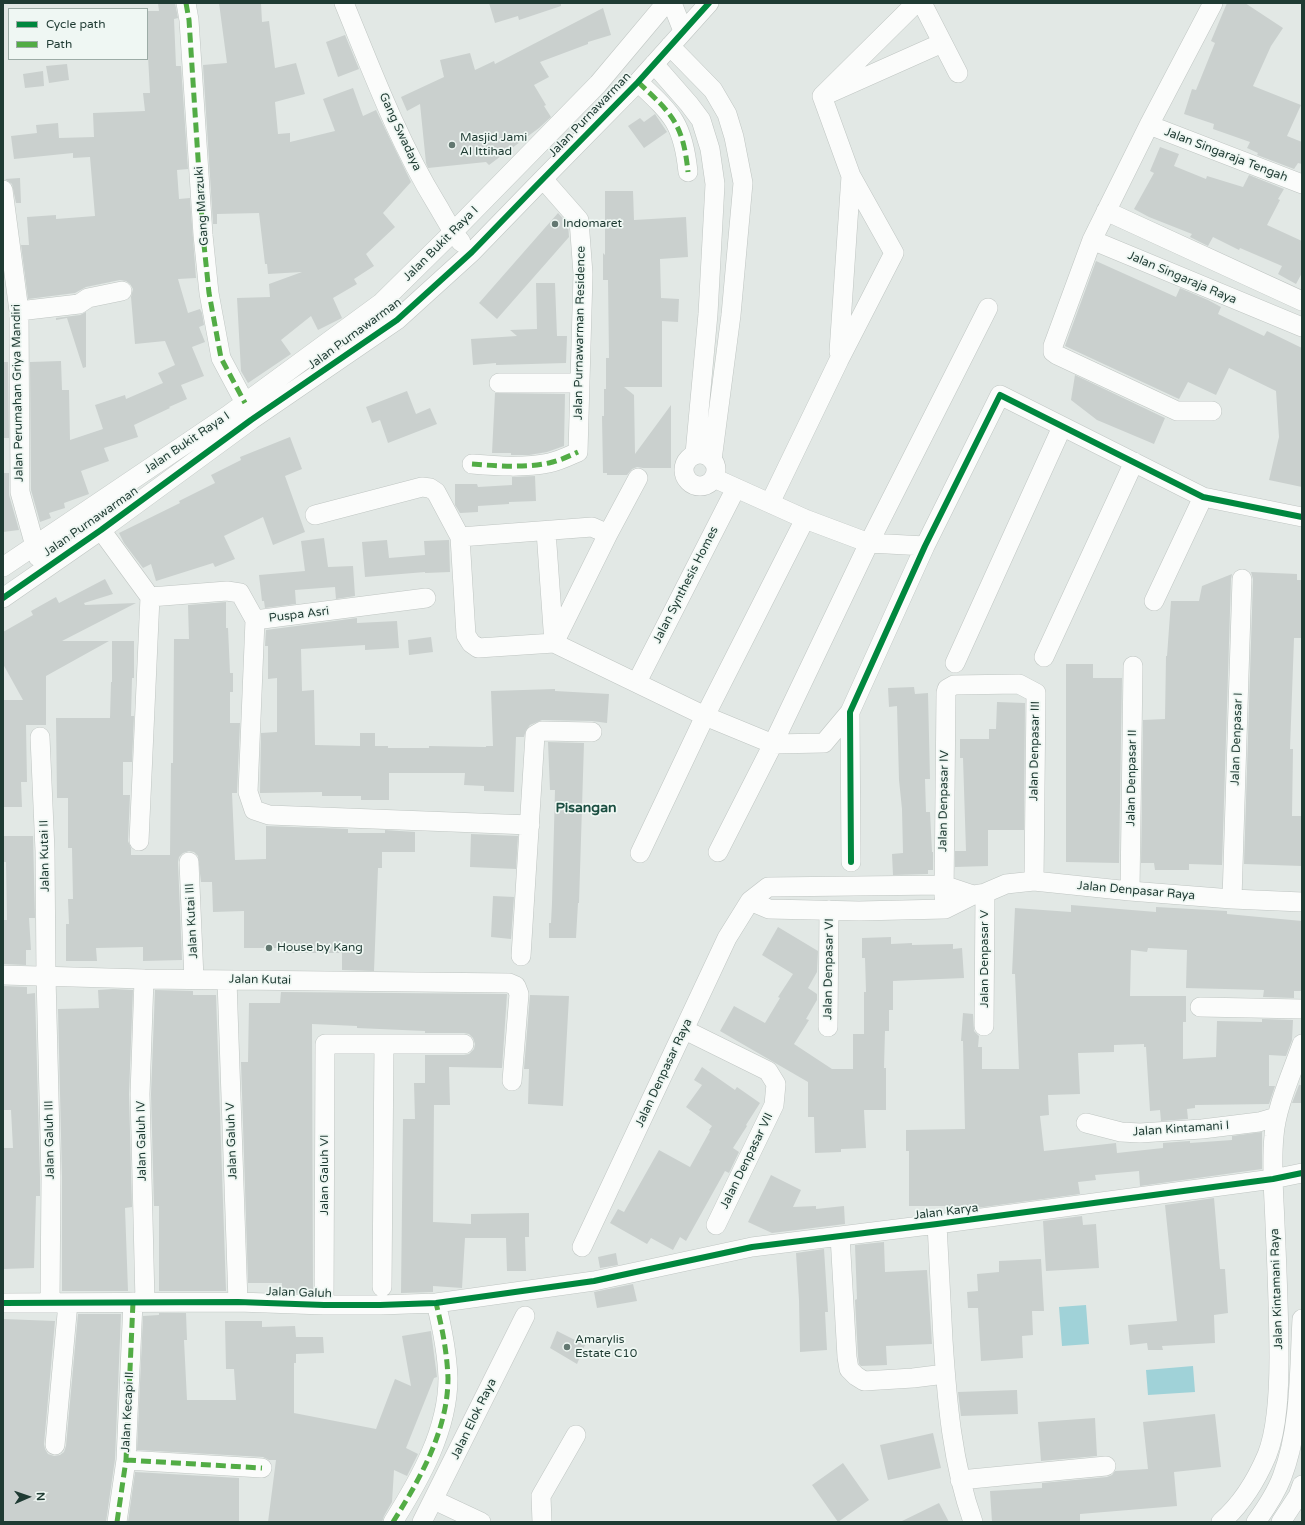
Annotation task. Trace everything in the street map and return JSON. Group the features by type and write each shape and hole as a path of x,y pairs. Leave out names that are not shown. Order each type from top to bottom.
{"street":[{"name":"Gang Marzuki","path":"186,3 189,20 203,235 209,292 221,358 245,403"},
{"name":"Gang Swadaya","path":"344,3 399,134 428,190 463,243"},
{"name":"Jalan Purnawarman","path":"3,598 38,556 101,530 232,424 397,320 463,243 543,180 638,82 670,46 674,12 709,3"},
{"path":"822,96 916,3"},
{"path":"922,3 958,73"},
{"path":"1212,411 1177,411 1057,355 1054,352 1053,346 1092,240 1149,125 1213,3"},
{"name":"Jalan Bukit Raya I","path":"3,567 38,556 232,424 245,403 463,243 598,84 674,12"},
{"path":"822,96 942,43"},
{"path":"670,46 713,90 727,114 734,137 743,183 731,316 707,464"},
{"path":"654,64 701,120 710,149 715,184 708,314 707,464"},
{"path":"638,82 663,105 674,119 681,134 686,152 688,172"},
{"path":"770,503 839,360 894,253 851,176 822,96"},
{"name":"Jalan Singaraja Tengah","path":"1149,125 1302,184"},
{"path":"839,360 851,176"},
{"name":"Jalan Purnawarman Residence","path":"472,464 487,466 520,466 551,463 578,452 583,274 579,220 543,180"},
{"path":"715,184 743,183"},
{"name":"Jalan Perumahan Griya Mandiri","path":"3,190 18,311 20,492 38,556"},
{"path":"1106,211 1302,301"},
{"name":"Jalan Singaraja Raya","path":"1092,240 1302,327"},
{"path":"1206,288 1218,263"},
{"path":"18,311 79,304 88,298 122,291"},
{"path":"718,852 869,543 988,308"},
{"path":"708,314 731,316"},
{"path":"499,383 580,383"},
{"path":"824,743 850,712 925,546 1000,395 1203,497 1302,517"},
{"path":"955,663 1062,426"},
{"path":"1044,657 1134,462"},
{"path":"707,464 736,488 806,519 869,543 925,546"},
{"path":"554,642 638,478"},
{"path":"314,515 422,487 430,488 436,492 460,537 466,635 478,648 554,642 705,716 772,744 824,743 850,769"},
{"name":"Jalan Synthesis Homes","path":"637,682 736,488"},
{"path":"1154,601 1203,497"},
{"path":"640,853 705,716 806,519"},
{"path":"460,537 592,527 608,534"},
{"path":"101,530 150,597 139,841"},
{"path":"546,531 554,642"},
{"name":"Jalan Denpasar I","path":"1232,898 1242,579"},
{"name":"Puspa Asri","path":"150,597 227,590 240,593 256,620 426,598"},
{"path":"256,620 248,792 254,810 269,815 530,825"},
{"name":"Jalan Denpasar II","path":"1130,891 1133,666"},
{"name":"Jalan Denpasar III","path":"946,693 948,689 954,685 1019,684 1036,693 1034,881"},
{"name":"Jalan Denpasar IV","path":"945,909 943,885 946,693"},
{"path":"850,712 851,862"},
{"path":"521,956 530,825 534,735 542,731 592,732"},
{"name":"Jalan Kutai II","path":"40,737 45,851 46,976"},
{"name":"Jalan Kutai III","path":"189,862 194,980"},
{"name":"Jalan Denpasar Raya","path":"750,902 769,909 859,911 945,909 1006,884 1034,881 1130,891 1302,902"},
{"name":"Jalan Denpasar Raya","path":"582,1247 727,938 750,902 768,887 943,885 979,894"},
{"name":"Jalan Denpasar V","path":"979,894 984,1026"},
{"name":"Jalan Denpasar VI","path":"828,1027 830,910"},
{"name":"Jalan Kutai","path":"3,975 194,980 509,983 516,986 519,994 512,1081"},
{"name":"Jalan Galuh III","path":"46,976 51,1169 59,1303 55,1445"},
{"name":"Jalan Galuh IV","path":"139,1302 140,1094 144,979"},
{"name":"Jalan Galuh V","path":"227,980 238,1302"},
{"path":"1200,1007 1302,1009"},
{"name":"Jalan Denpasar VII","path":"685,1030 768,1072 776,1084 774,1105 716,1226"},
{"name":"Jalan Galuh VI","path":"324,1306 325,1044 384,1044"},
{"path":"382,1287 384,1044 464,1044"},
{"name":"Jalan Kintamani Raya","path":"1221,1522 1238,1506 1258,1474 1267,1454 1277,1402 1279,1310 1273,1179 1274,1136 1276,1117 1302,1044"},
{"name":"Jalan Kintamani I","path":"1086,1123 1121,1132 1140,1133 1202,1129 1259,1122 1276,1117"},
{"name":"Jalan Karya","path":"594,1281 752,1247 1273,1179 1302,1173"},
{"path":"937,1224 945,1374 950,1418 960,1480 973,1522"},
{"path":"840,1236 849,1369 864,1381 913,1378 945,1374"},
{"name":"Jalan Galuh","path":"3,1303 238,1302 324,1306 380,1305 436,1302 594,1281"},
{"name":"Jalan Kecapi II","path":"117,1522 126,1460 139,1302"},
{"path":"393,1522 427,1463 436,1440 445,1407 448,1379 447,1364 445,1342 436,1302"},
{"name":"Jalan Elok Raya","path":"422,1522 525,1316"},
{"name":"Jalan Kintamani Raya","path":"1256,1522 1282,1478 1290,1452 1297,1409 1302,1319"},
{"path":"542,1522 541,1496 576,1435"},
{"path":"126,1460 262,1468"},
{"path":"960,1480 1106,1466"},
{"path":"1281,1522 1298,1496 1302,1485"},
{"path":"434,1500 481,1522"}],"water":[{"path":"1086,1305 1089,1344 1062,1346 1059,1307"},
{"path":"1193,1366 1195,1392 1148,1395 1146,1370"}],"building":[{"path":"158,3 175,3 178,18 174,19 176,66 181,66 188,169 177,170 179,199 190,198 196,278 178,279 188,313 200,309 202,313 204,325 199,327 205,342 192,347 204,376 181,385 187,399 134,425 138,437 104,448 109,461 81,471 89,494 64,503 65,508 49,513 51,518 40,522 31,490 30,362 61,361 62,390 69,390 70,440 103,429 95,405 125,395 126,399 163,383 158,373 175,365 165,341 135,344 131,297 133,289 126,281 120,280 86,287 75,293 28,299 21,245 29,245 27,217 56,215 56,219 95,216 90,157 73,158 73,153 14,159 11,136 37,133 36,125 58,123 59,138 94,137 93,113 145,111 143,93 150,93 148,11 159,11"},
{"path":"219,3 261,3 262,22 269,21 275,68 296,63 305,94 275,102 278,134 290,133 290,142 335,131 323,99 353,88 363,116 376,110 411,182 383,213 395,227 366,254 374,266 354,279 357,284 333,298 342,318 318,330 311,316 281,340 291,354 248,383 241,371 237,298 270,297 269,284 302,272 268,274 267,264 265,264 259,213 217,214 217,224 213,224 203,65 227,63"},
{"path":"489,3 561,3 561,6 519,20 518,16 495,23"},
{"path":"1227,3 1245,3 1283,28 1271,46 1253,86 1301,105 1287,136 1302,142 1302,164 1298,163 1294,169 1257,155 1258,153 1247,148 1250,142 1213,129 1214,124 1184,114 1192,89 1196,90 1215,43 1211,41"},
{"path":"603,8 611,35 588,42 588,44 540,62 549,77 534,85 546,105 544,106 551,117 539,128 489,165 486,162 428,168 426,163 420,104 407,111 401,97 444,77 440,60 470,53 475,70 494,61 495,64"},
{"path":"345,35 359,69 338,77 326,42"},
{"path":"67,64 69,80 49,83 46,66"},
{"path":"43,71 44,86 25,88 23,74"},
{"path":"655,114 667,132 644,148 628,126 640,118 644,122"},
{"path":"1160,147 1179,154 1174,166 1206,179 1207,176 1243,187 1249,175 1284,189 1267,225 1302,241 1302,273 1296,284 1278,274 1282,266 1240,248 1239,250 1213,237 1208,246 1190,237 1192,234 1149,217 1134,209 1154,173 1150,171"},
{"path":"20,178 21,203 16,203 12,184 5,179"},
{"path":"605,191 633,191 634,220 686,217 688,257 660,259 661,298 679,299 678,322 662,321 662,387 624,387 634,395 635,454 671,405 671,468 637,467 632,469 627,475 607,475 607,473 603,473 602,416 604,416 604,389 606,389 606,358 609,358 608,280 603,280 603,253 605,255"},
{"path":"558,213 568,224 569,237 497,319 479,303"},
{"path":"1096,261 1176,297 1180,288 1221,307 1218,314 1264,336 1267,331 1302,348 1302,487 1269,480 1279,437 1276,391 1229,368 1216,395 1188,382 1179,399 1065,346"},
{"path":"536,283 555,283 557,336 567,336 566,363 496,365 496,363 473,365 471,339 517,336 510,330 537,329"},
{"path":"86,312 86,367 83,368 67,318 56,320 56,318 80,315"},
{"path":"3,362 8,362 9,438 3,438"},
{"path":"1075,375 1165,418 1154,444 1097,420 1071,400"},
{"path":"407,391 416,414 430,408 437,424 388,443 380,420 372,423 366,407"},
{"path":"495,393 565,394 564,446 547,452 529,455 492,453"},
{"path":"290,437 302,469 285,476 305,532 273,545 263,517 224,536 235,559 215,567 213,563 156,581 151,564 143,568 124,543 119,533 180,503 179,501 215,483 211,475 241,460 240,457"},
{"path":"3,473 9,473 9,495 19,530 3,532"},
{"path":"535,476 536,501 509,502 509,504 478,506 478,512 460,513 455,505 455,484 477,484 478,487 512,485 512,477"},
{"path":"324,538 328,567 353,566 355,596 336,599 335,587 295,590 296,604 265,608 264,601 262,601 259,575 305,571 301,541"},
{"path":"387,540 389,558 425,555 424,541 449,540 450,572 425,572 365,577 362,542"},
{"path":"1251,572 1297,574 1297,580 1302,580 1302,638 1294,638 1290,749 1293,749 1292,816 1302,816 1302,866 1244,864 1253,579"},
{"path":"1232,574 1222,865 1189,864 1189,870 1155,870 1154,863 1141,863 1143,720 1165,719 1166,656 1171,601 1199,601 1202,586"},
{"path":"105,579 113,594 84,603 85,605 136,603 62,641 109,641 46,676 46,725 26,725 27,782 21,782 22,807 3,807 3,700 23,700 3,664 3,632 33,615 31,611 56,597 59,603"},
{"path":"226,602 226,628 228,628 230,673 233,673 233,692 230,692 230,723 240,723 237,793 232,793 235,860 266,859 266,826 348,829 348,833 385,833 385,830 415,832 415,852 382,852 382,868 378,868 374,971 342,970 342,953 285,953 285,948 244,948 244,911 213,912 212,882 201,882 198,856 194,852 189,851 183,853 179,857 178,862 182,960 143,961 143,947 96,948 97,961 66,961 66,924 69,924 68,899 73,899 72,848 68,848 68,798 57,798 56,718 110,718 112,641 134,641 134,678 132,678 131,716 134,716 132,762 123,762 123,795 130,795 128,841 131,848 131,855 170,855 171,763 173,763 174,639 189,639 188,605"},
{"path":"357,618 357,623 397,621 399,648 365,650 365,645 301,649 302,691 314,690 315,745 360,746 360,733 375,733 375,746 388,746 388,748 429,748 429,746 493,746 491,691 555,689 555,691 609,694 607,723 592,721 542,720 530,725 526,730 524,737 516,737 514,792 484,791 484,786 464,785 465,773 389,773 389,800 361,800 361,796 322,796 322,792 260,793 261,733 277,732 277,678 268,679 268,646 265,646 266,630"},
{"path":"431,637 433,652 409,655 408,640"},
{"path":"1066,664 1093,664 1093,678 1122,678 1119,863 1066,862"},
{"path":"914,687 915,694 928,693 930,779 925,779 926,812 930,812 933,870 928,870 928,874 893,875 892,854 903,853 902,809 899,780 897,706 889,707 888,688"},
{"path":"997,702 1025,703 1024,830 988,830 988,866 955,867 955,851 966,851 963,758 960,758 960,739 989,739 989,729 996,729"},
{"path":"548,742 584,743 579,903 576,938 549,938 549,923 551,923 552,903 555,790 550,790"},
{"path":"471,834 518,836 516,869 470,867"},
{"path":"3,836 33,836 35,918 29,918 31,950 26,950 26,965 3,964 3,920 7,920 6,862 3,862"},
{"path":"493,896 514,897 511,939 491,937"},
{"path":"1071,905 1156,912 1156,907 1227,911 1227,914 1302,921 1302,991 1294,991 1294,998 1263,997 1264,990 1186,988 1187,950 1148,948 1147,952 1131,950 1130,996 1186,996 1186,1022 1183,1022 1183,1059 1216,1057 1217,1021 1262,1022 1262,1019 1293,1020 1292,1040 1286,1056 1269,1055 1269,1086 1275,1086 1269,1104 1195,1105 1195,1108 1187,1109 1188,1119 1161,1121 1160,1110 1150,1111 1146,1047 1144,1047 1144,1044 1114,1045 1114,1052 1078,1053 1080,1094 1048,1095 1049,1115 1040,1116 1044,1151 1116,1143 1117,1153 1163,1148 1163,1143 1232,1140 1232,1136 1262,1132 1262,1169 1140,1186 1139,1171 1095,1175 1096,1180 1078,1182 1080,1194 976,1208 976,1206 909,1206 909,1151 906,1151 906,1130 965,1129 963,1041 961,1041 963,1013 973,1014 974,1031 979,1036 978,1047 982,1047 982,1069 1019,1069 1015,974 1012,974 1015,908 1071,912"},
{"path":"778,927 818,951 817,972 808,988 817,994 817,1000 806,1019 809,1020 794,1044 832,1069 853,1069 853,1034 864,1034 864,992 866,992 865,958 862,958 862,938 891,937 891,944 953,944 953,949 962,948 964,978 893,981 893,1010 889,1010 889,1031 885,1031 884,1068 886,1068 886,1110 864,1110 866,1148 841,1149 841,1152 815,1153 814,1117 808,1117 808,1082 720,1031 734,1006 765,1023 780,998 778,997 793,974 762,955"},
{"path":"3,986 27,987 27,994 35,993 40,1196 36,1196 34,1268 3,1269 3,1148 13,1148 11,1110 3,1110"},
{"path":"98,990 133,990 129,1094 132,1207 125,1208 128,1291 62,1291 62,1177 58,1009 99,1008"},
{"path":"155,990 193,991 193,995 216,995 226,1291 159,1291 159,1206 154,1206 151,1094"},
{"path":"281,992 507,994 502,1068 449,1067 450,1105 434,1105 433,1222 471,1224 471,1214 529,1213 529,1237 525,1237 526,1271 507,1271 506,1238 465,1238 462,1288 433,1286 433,1292 401,1293 403,1119 415,1119 414,1083 425,1083 425,1055 469,1054 474,1049 475,1044 473,1038 469,1034 464,1033 425,1033 425,1031 357,1028 357,1026 312,1024 313,1294 281,1293 282,1283 248,1283 241,1062 248,1062 249,1003 280,1003"},
{"path":"530,995 569,996 563,1106 528,1104 529,1069 524,1069"},
{"path":"702,1067 735,1090 737,1087 760,1103 733,1148 739,1152 729,1173 725,1171 686,1241 680,1237 673,1250 651,1238 647,1244 610,1223 618,1209 624,1212 659,1150 690,1167 712,1126 686,1107 702,1085 694,1080"},
{"path":"1299,1085 1302,1085 1302,1103 1292,1103"},
{"path":"771,1175 801,1190 793,1207 816,1206 816,1209 844,1206 845,1224 772,1233 748,1222"},
{"path":"1214,1198 1220,1269 1225,1269 1228,1313 1214,1315 1215,1343 1162,1346 1163,1350 1148,1350 1147,1343 1130,1345 1128,1325 1177,1321 1165,1205"},
{"path":"1082,1216 1083,1225 1096,1224 1099,1268 1046,1271 1043,1221"},
{"path":"884,1242 885,1272 927,1270 932,1344 886,1346 887,1365 861,1366 859,1364 858,1356 855,1300 857,1299 855,1245"},
{"path":"824,1249 828,1312 825,1312 827,1350 800,1352 796,1253"},
{"path":"616,1253 618,1265 600,1268 598,1257"},
{"path":"1041,1259 1044,1311 1032,1311 1033,1335 1022,1336 1023,1358 981,1361 978,1308 968,1308 967,1292 978,1291 977,1274 999,1272 999,1261"},
{"path":"633,1284 637,1301 597,1308 594,1292"},
{"path":"159,1313 186,1313 187,1340 184,1340 187,1400 236,1400 234,1369 226,1369 225,1321 262,1321 262,1327 295,1326 296,1337 323,1337 324,1353 296,1354 296,1363 294,1363 294,1413 376,1429 395,1379 411,1386 402,1336 431,1331 437,1377 434,1378 406,1448 418,1454 407,1476 394,1470 392,1502 382,1522 268,1522 276,1460 269,1460 263,1457 137,1450 143,1316 159,1315"},
{"path":"78,1314 121,1314 115,1459 106,1522 3,1522 3,1319 55,1321 44,1444 48,1454 54,1456 60,1455 64,1452 66,1446"},
{"name":"Amarylis Estate C10","path":"557,1331 585,1345 577,1364 550,1348"},
{"path":"1017,1390 1018,1414 961,1416 958,1392"},
{"path":"1215,1414 1221,1467 1174,1472 1177,1506 1080,1514 1080,1522 992,1522 990,1491 1042,1488 1042,1483 1107,1477 1112,1475 1115,1471 1148,1469 1143,1422"},
{"path":"1095,1418 1097,1456 1041,1461 1038,1422"},
{"path":"933,1433 941,1468 888,1480 880,1445"},
{"path":"843,1463 869,1500 838,1522 812,1485"},
{"path":"135,1472 239,1478 239,1522 128,1522"},
{"path":"939,1503 949,1522 900,1522"}],"marked path":[{"path":"186,3 189,20 203,235 209,293 221,358 245,403"},
{"path":"638,82 674,121 683,142 688,172"},
{"path":"472,464 510,466 540,465 556,461 578,452"},
{"path":"117,1522 126,1460 133,1302"},
{"path":"393,1522 413,1489 431,1453 438,1435 447,1397 447,1359 436,1303"},
{"path":"126,1460 262,1468"}],"cycle path":[{"path":"3,598 101,530 251,420 397,320 472,252 638,82 709,3"},
{"path":"851,862 850,712 925,546 1000,395 1203,497 1302,517"},
{"path":"3,1303 238,1302 324,1305 436,1303 594,1281 752,1247 1273,1179 1302,1173"}],"place":[{"name":"Masjid Jami Al Ittihad","path":"452,145"},
{"name":"Indomaret","path":"555,224"},
{"name":"House by Kang","path":"269,948"},
{"name":"Amarylis Estate C10","path":"567,1347"}],"district":[{"name":"Pisangan","path":"586,808"}]}
